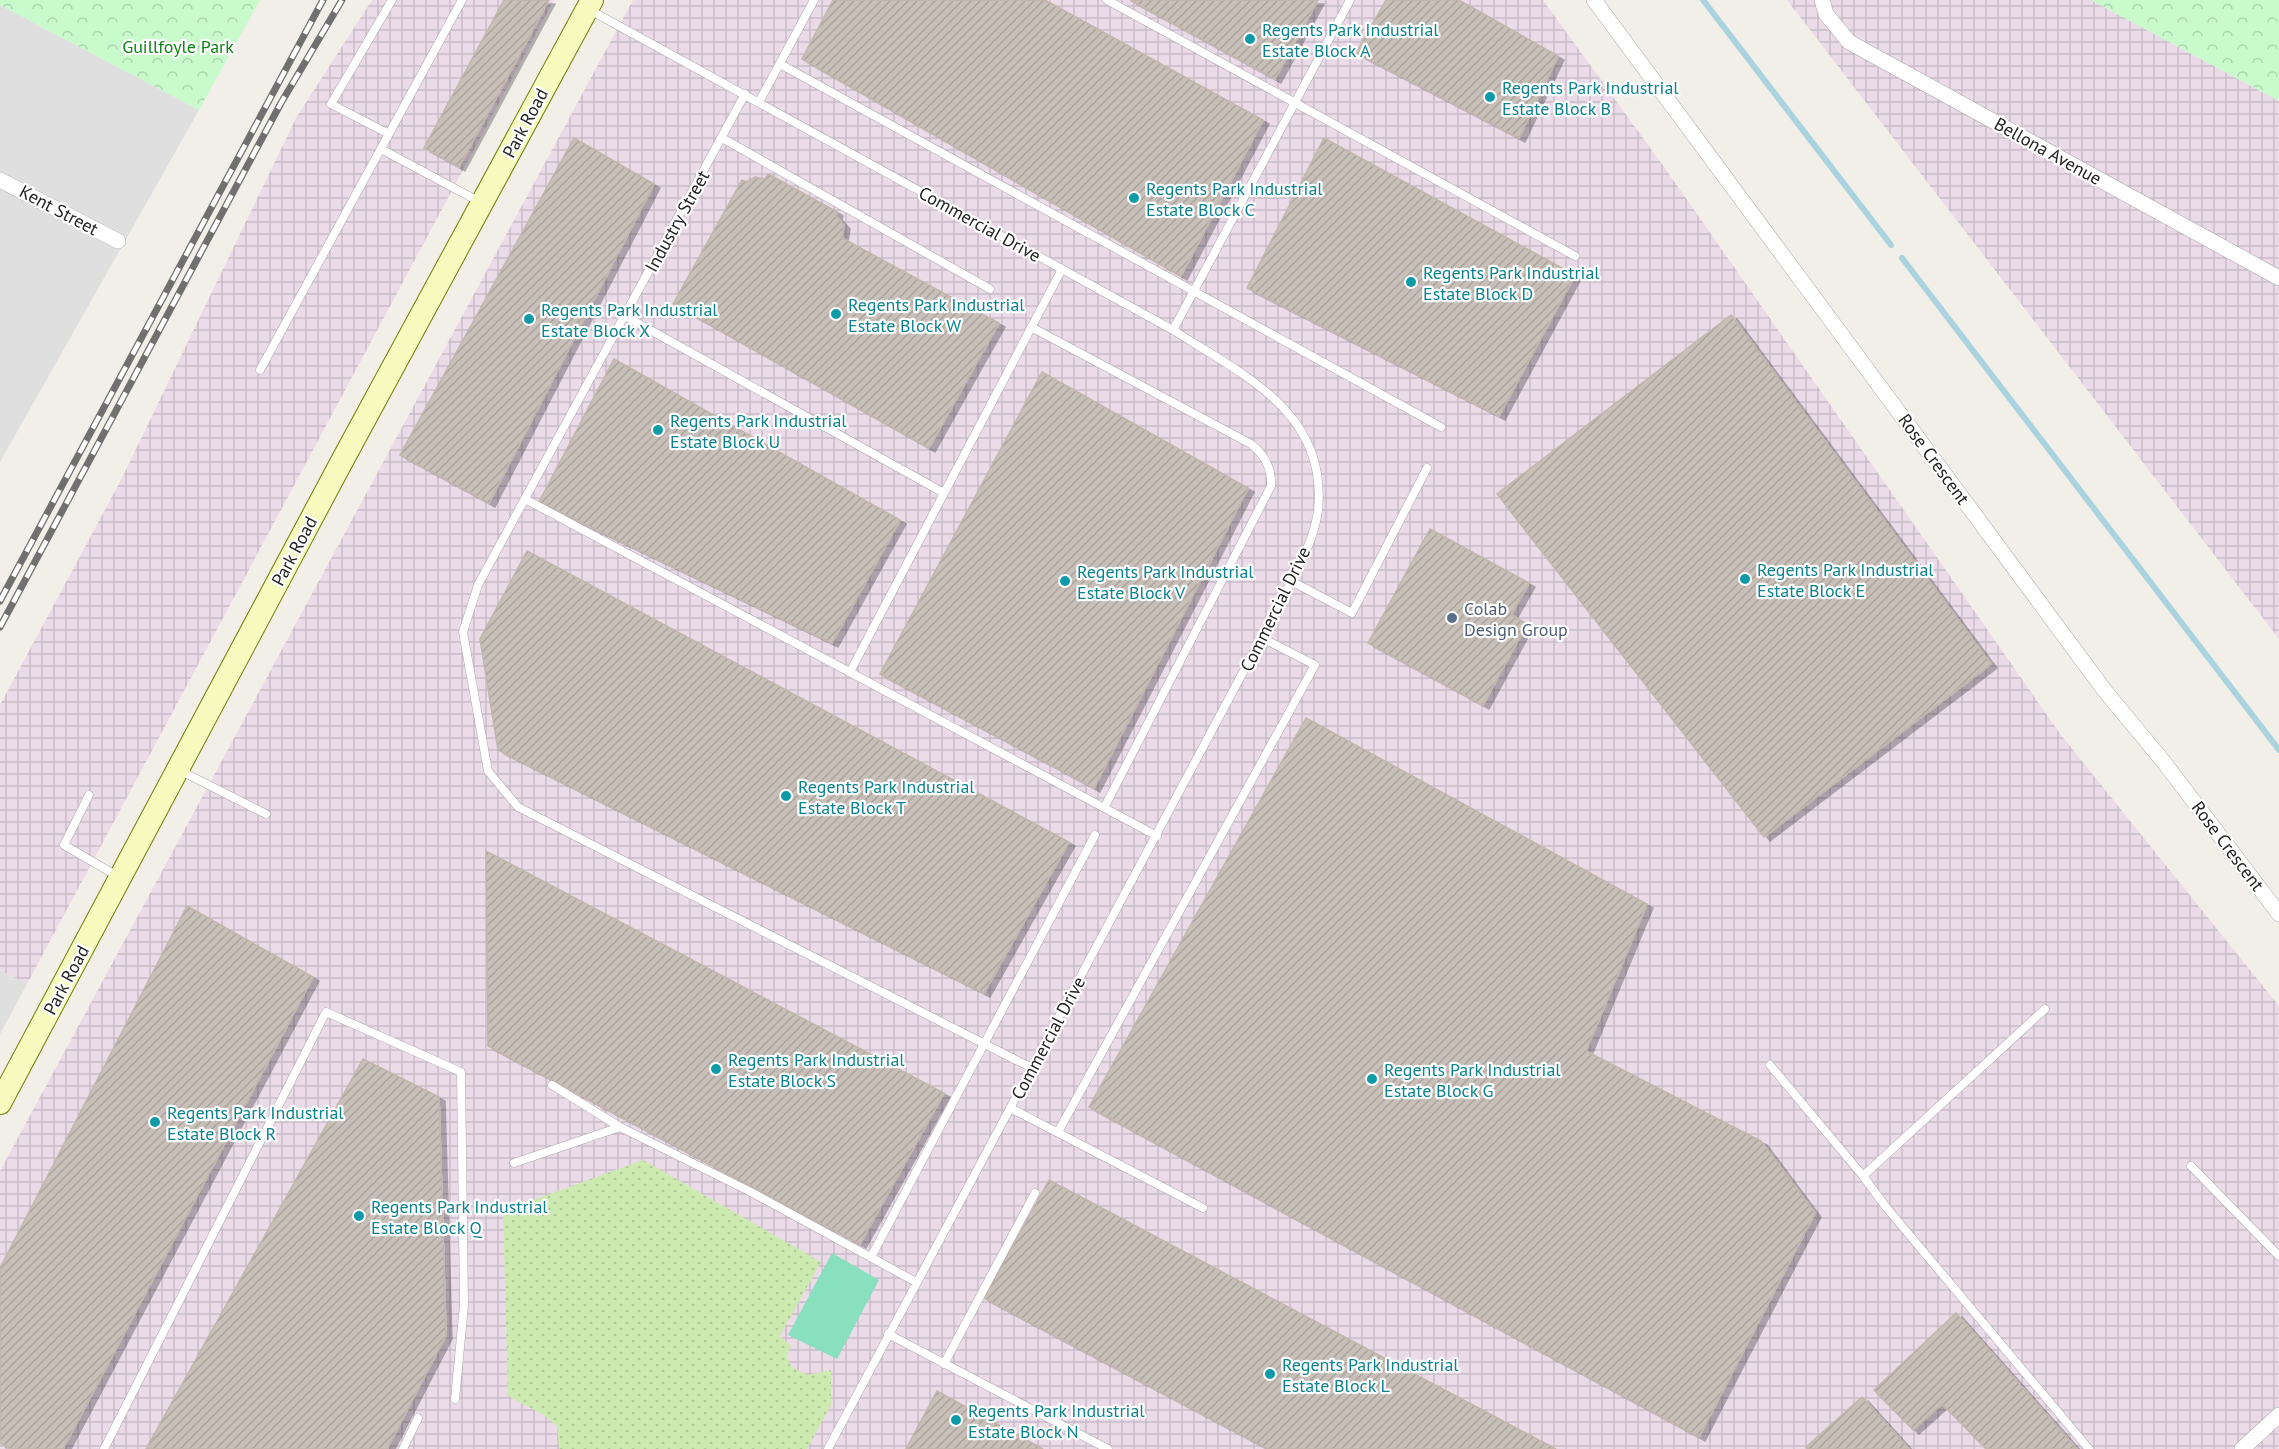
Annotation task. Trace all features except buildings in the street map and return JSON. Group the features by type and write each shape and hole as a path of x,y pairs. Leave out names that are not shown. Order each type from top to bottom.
{"main road":[{"name":"Park Road","path":"0,1103 589,4"}],"street":[{"name":"Rose Crescent","path":"1594,0 2105,691 2163,761 2279,914"},
{"name":"Bellona Avenue","path":"1824,7 1849,42 2279,278"},
{"name":"Kent Street","path":"0,180 117,241"},
{"path":"2242,1449 2279,1415"}],"lane":[{"path":"389,134 331,104 392,0"},
{"path":"260,370 462,0"},
{"path":"759,102 814,0"},
{"path":"1107,0 1575,256"},
{"path":"1173,330 1350,0"},
{"name":"Commercial Drive","path":"589,4 759,102 1173,330 1250,379 1281,403 1303,433 1315,457 1318,481 1317,512 1305,551 1291,581 828,1449"},
{"path":"780,64 1441,427"},
{"name":"Industry Street","path":"745,94 478,585 463,632 488,771 518,807 985,1044"},
{"path":"722,138 990,289"},
{"path":"381,149 482,203"},
{"path":"850,672 1062,269"},
{"path":"625,316 944,493"},
{"path":"1031,327 1251,444 1260,451 1272,475 1270,486 1104,808"},
{"path":"1291,581 1352,613 1427,468"},
{"path":"525,499 1157,836"},
{"path":"1058,1132 1316,665 1262,638"},
{"path":"178,769 266,814"},
{"path":"89,795 64,845 120,877"},
{"path":"871,1257 1095,835"},
{"path":"1863,1176 2045,1010"},
{"path":"104,1449 326,1012 461,1072 464,1305 455,1399"},
{"path":"985,1044 1032,1068"},
{"path":"1770,1065 2089,1449"},
{"path":"552,1085 620,1127 751,1192 916,1282"},
{"path":"1010,1108 1203,1208"},
{"path":"514,1163 620,1127"},
{"path":"2191,1166 2279,1256"},
{"path":"944,1364 1035,1193"},
{"path":"888,1334 1108,1449"},
{"path":"404,1449 418,1418"}],"shaded area":[{"path":"372,0 554,0 27,984 0,970 0,705 122,478 296,118"},
{"path":"633,0 1543,0 1669,174 2061,735 2279,1006 2279,1449 0,1449 0,1171"},
{"path":"1787,0 2091,0 2279,101 2279,639"},
{"path":"0,5 199,110 0,462"},
{"path":"0,970 27,984 0,1034"}],"green space":[{"name":"Guillfoyle Park","path":"0,0 260,0 199,110 0,5"},
{"path":"2091,0 2279,0 2279,101"},
{"path":"643,1160 821,1262 780,1336 791,1346 787,1355 791,1367 808,1375 831,1370 831,1405 807,1449 559,1449 557,1426 544,1415 508,1396 503,1211"},
{"path":"832,1253 879,1280 837,1359 788,1335"}],"waterway":[{"path":"1703,0 1891,245"},
{"path":"1902,258 2279,750"}],"railway":[{"path":"0,601 323,0"},
{"path":"0,627 281,103 342,0"}],"place":[{"name":"Regents Park Industrial Estate Block A","path":"1250,39"},
{"name":"Regents Park Industrial Estate Block B","path":"1490,97"},
{"name":"Regents Park Industrial Estate Block C","path":"1134,198"},
{"name":"Regents Park Industrial Estate Block D","path":"1411,282"},
{"name":"Regents Park Industrial Estate Block W","path":"836,314"},
{"name":"Regents Park Industrial Estate Block X","path":"529,319"},
{"name":"Regents Park Industrial Estate Block U","path":"658,430"},
{"name":"Regents Park Industrial Estate Block E","path":"1745,579"},
{"name":"Regents Park Industrial Estate Block V","path":"1065,581"},
{"name":"Colab Design Group","path":"1452,618"},
{"name":"Regents Park Industrial Estate Block T","path":"786,796"},
{"name":"Regents Park Industrial Estate Block S","path":"716,1069"},
{"name":"Regents Park Industrial Estate Block G","path":"1372,1079"},
{"name":"Regents Park Industrial Estate Block R","path":"155,1122"},
{"name":"Regents Park Industrial Estate Block Q","path":"359,1216"},
{"name":"Regents Park Industrial Estate Block L","path":"1270,1374"},
{"name":"Regents Park Industrial Estate Block N","path":"956,1420"}]}
